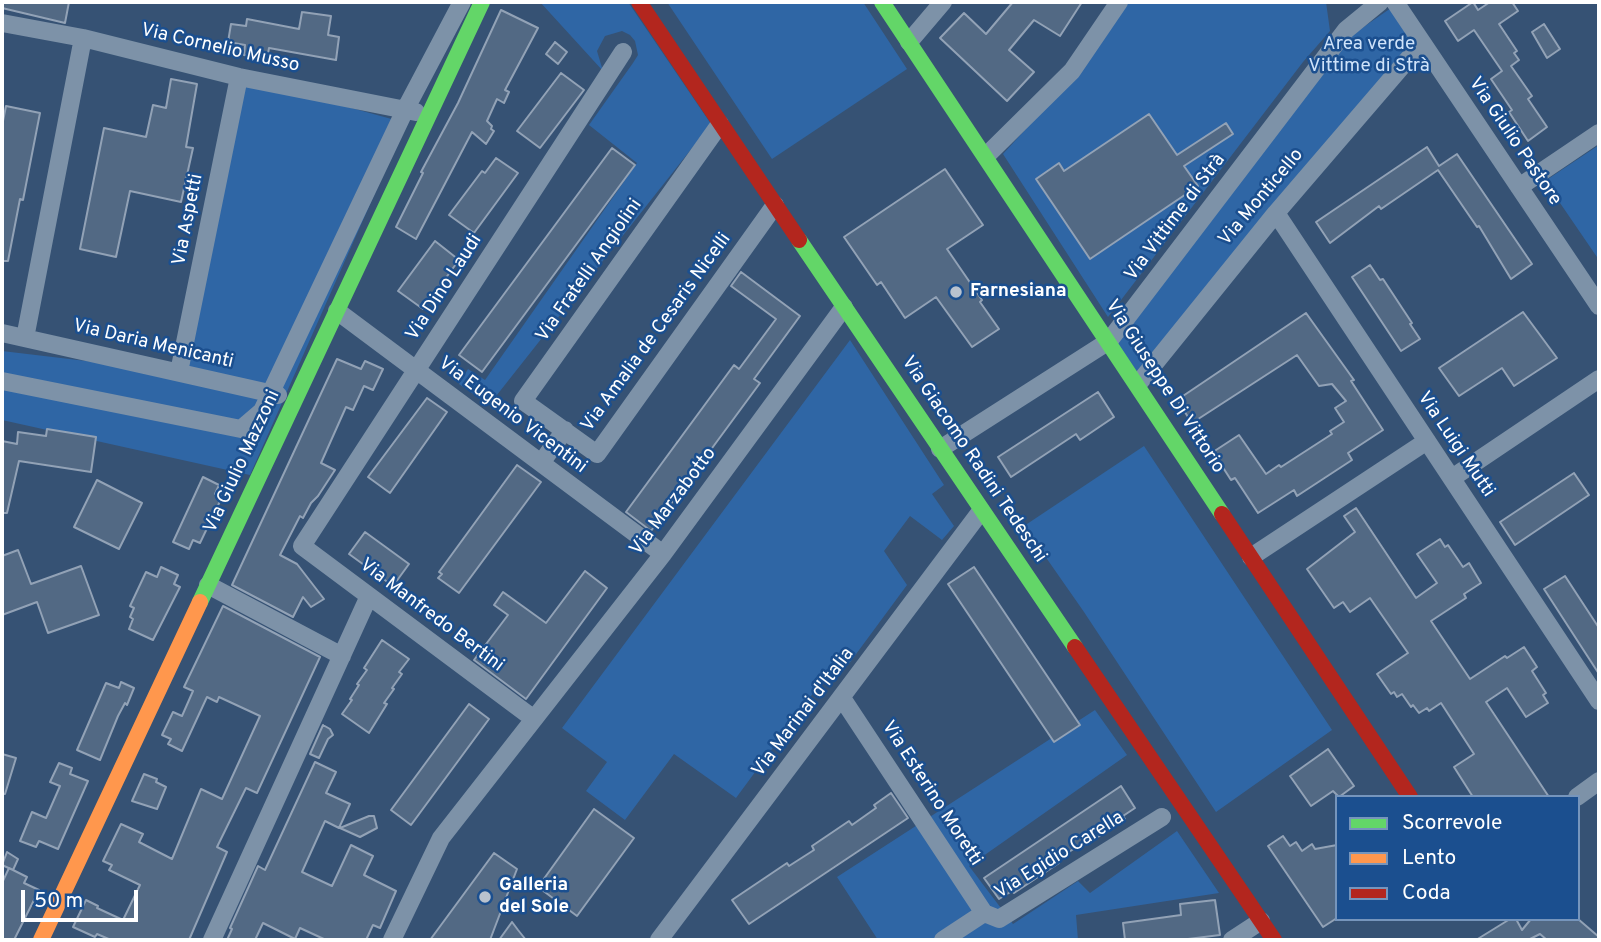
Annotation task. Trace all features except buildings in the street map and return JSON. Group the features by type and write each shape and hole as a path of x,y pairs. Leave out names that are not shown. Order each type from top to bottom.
{"street":[{"path":"2,381 241,429 262,411 405,110 462,2"},
{"name":"Via Giulio Mazzoni","path":"46,939 208,585 482,2"},
{"name":"Via Giacomo Radini Tedeschi","path":"639,2 981,511 1274,940"},
{"name":"Via Giuseppe Di Vittorio","path":"882,2 1409,795"},
{"path":"909,42 943,2"},
{"path":"986,156 1072,71 1119,2"},
{"name":"Via Vittime di Strà","path":"940,449 1109,341 1346,30 1380,2"},
{"name":"Via Giulio Pastore","path":"1395,2 1599,306"},
{"name":"Via Cornelio Musso","path":"2,23 83,38 239,77 429,114"},
{"path":"25,338 83,38"},
{"name":"Via Monticello","path":"1138,384 1276,213 1422,43"},
{"name":"Via Dino Laudi","path":"302,546 623,52"},
{"name":"Via Aspetti","path":"179,372 239,77"},
{"name":"Via Fratelli Angiolini","path":"565,430 523,401 720,124"},
{"path":"1519,187 1599,133"},
{"name":"Via Amalia de Cesaris Nicelli","path":"565,430 597,454 775,205"},
{"name":"Via Luigi Mutti","path":"1276,213 1599,701"},
{"name":"Via Marzabotto","path":"392,940 441,838 663,554 844,307"},
{"name":"Via Eugenio Vicentini","path":"337,311 663,554"},
{"name":"Via Daria Menicanti","path":"2,333 295,400"},
{"path":"1452,478 1599,379"},
{"path":"541,463 565,430"},
{"path":"1251,556 1427,441"},
{"name":"Via Marinai d'Italia","path":"659,940 981,511"},
{"name":"Via Manfredo Bertini","path":"302,546 534,719"},
{"path":"208,585 342,656"},
{"path":"212,940 369,597"},
{"name":"Via Esterino Moretti","path":"842,698 984,913"},
{"path":"1580,795 1599,781"},
{"name":"Via Egidio Carella","path":"943,940 984,913 999,919 1162,817"},
{"path":"1232,940 1261,921"}],"green space":[{"path":"540,2 628,2 711,124 489,405 459,384 468,369 485,380 637,163 589,125 638,55 635,41 622,31 605,36 597,51 603,71"},
{"path":"667,2 863,2 907,69 772,159"},
{"path":"1125,2 1326,2 1330,31 1303,62 1108,317 1003,154 1075,75"},
{"name":"Area verde Vittime di Strà","path":"1391,8 1416,43 1138,373 1116,342 1352,35"},
{"path":"239,77 406,123 250,475 2,420 2,351 179,372"},
{"path":"1599,145 1599,260 1545,181"},
{"path":"850,340 944,485 932,494 954,526 942,540 910,516 884,551 907,585 848,665 839,658 736,798 674,754 625,820 586,791 607,762 562,728"},
{"path":"1144,446 1332,730 1216,812 1024,526"},
{"path":"1095,710 1127,755 969,866 1013,924 1078,881 1090,893 1177,831 1219,893 1076,915 1078,940 878,940 837,877"}],"traffic: fast":[{"path":"200,602 482,2"},
{"path":"882,2 1222,514"},
{"path":"799,240 1075,647"}],"traffic: slow":[{"path":"41,940 200,602"}],"traffic: jam":[{"path":"639,2 799,240"},
{"path":"1222,514 1409,795"},
{"path":"1075,647 1274,940"}],"place":[{"name":"Farnesiana","path":"956,292"},
{"name":"Galleria del Sole","path":"485,897"}]}
